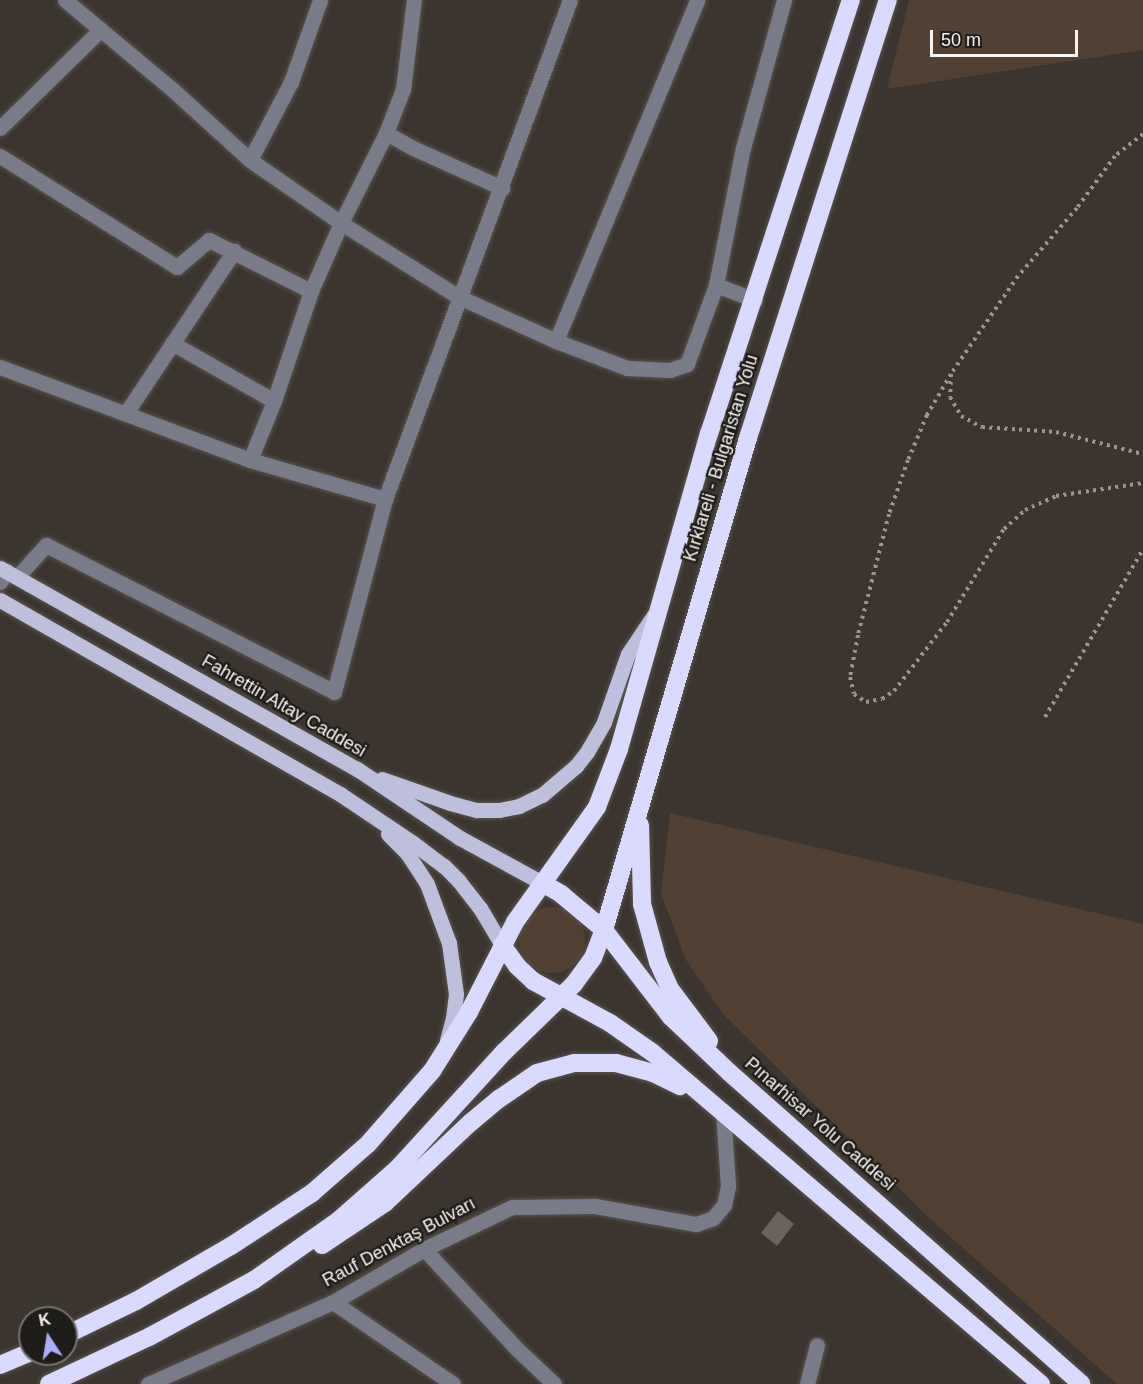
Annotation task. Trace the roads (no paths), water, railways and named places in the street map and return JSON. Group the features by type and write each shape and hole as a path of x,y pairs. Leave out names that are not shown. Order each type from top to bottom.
{"highway":[{"name":"Kırklareli - Bulgaristan Yolu","path":"544,884 597,807 619,749 709,434 851,0"},
{"name":"Kırklareli - Bulgaristan Yolu","path":"604,930 748,438 888,0"},
{"path":"639,807 642,904 658,962 670,989 730,1073"},
{"path":"78,1329 196,1266 312,1193 391,1120 441,1058 469,1012 515,922 544,884"},
{"name":"Pınarhisar Yolu Caddesi","path":"544,884 561,894 604,930 670,1017 730,1073 1081,1384"},
{"path":"273,1268 364,1200 389,1176 585,970 600,944 604,930"},
{"path":"502,945 517,966 533,981 633,1038 723,1111 1041,1384"},
{"path":"49,1384 149,1337 273,1268 327,1242 362,1220 402,1188 499,1099 537,1073 555,1066 593,1062 638,1068 673,1081 723,1111"},
{"path":"0,1365 18,1357"}],"main road":[{"name":"Fahrettin Altay Caddesi","path":"6,574 357,769 460,838 544,884"},
{"path":"0,600 340,794 444,866 480,908 502,945"},
{"path":"357,769 450,803 477,810 499,810 519,806 542,795 576,766 586,752 603,722 628,654 660,604"},
{"path":"340,794 407,853 427,884 449,943 454,969 453,1018 441,1058"}],"street":[{"path":"65,0 101,28 250,160 340,224 459,297 556,341 627,368 648,371 670,370 687,364 716,285 743,148 784,0"},
{"path":"250,160 291,82 318,0"},
{"path":"250,460 274,401 311,291 340,224 386,133 403,89 414,0"},
{"path":"6,574 46,545 334,692 385,499 570,0"},
{"path":"556,341 697,0"},
{"path":"0,128 101,28"},
{"path":"386,133 413,148 502,188"},
{"path":"0,156 177,267 209,240 311,291"},
{"path":"126,413 234,251"},
{"path":"716,285 754,300"},
{"path":"172,343 274,401"},
{"path":"0,367 250,460 385,499"},
{"name":"Rauf Denktaş Bulvarı","path":"148,1384 333,1302 424,1249 512,1207 595,1206 696,1224 713,1218 724,1205 728,1186 723,1111"},
{"path":"424,1249 517,1349 554,1384"},
{"path":"333,1302 453,1384"},
{"path":"807,1384 817,1345"}]}
